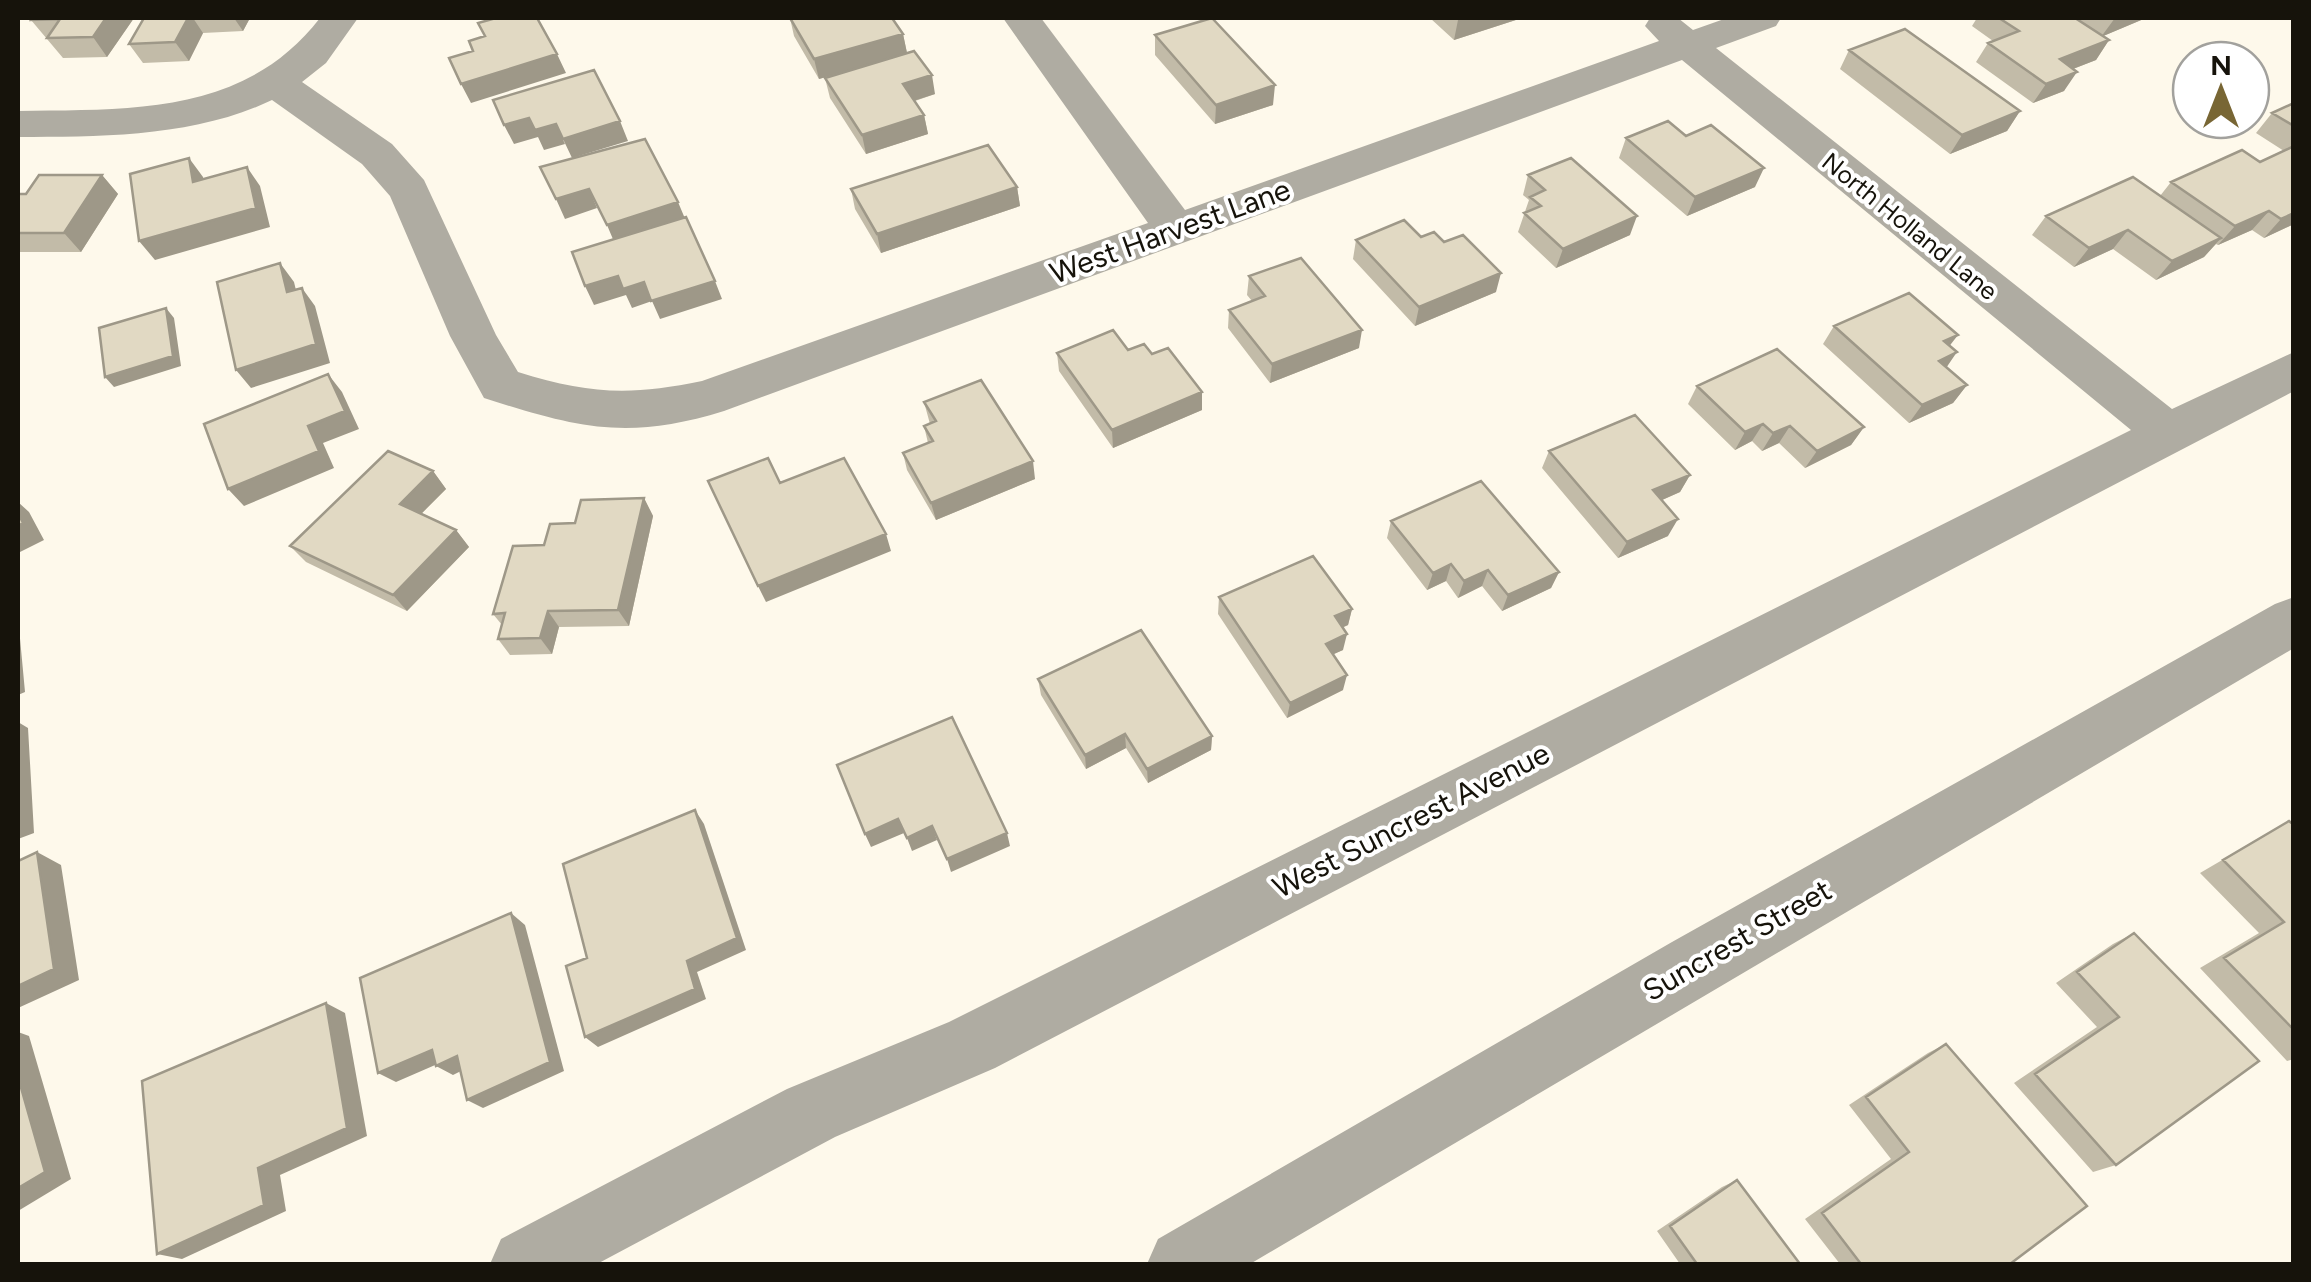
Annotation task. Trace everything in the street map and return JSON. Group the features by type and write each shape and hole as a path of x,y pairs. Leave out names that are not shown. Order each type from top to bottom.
{"street":[{"path":"18,124 170,117 234,103 273,84 307,60 339,18"},
{"path":"1022,18 1176,229"},
{"name":"West Harvest Lane","path":"273,84 309,103 377,154 409,190 473,336 501,385 570,407 646,411 707,398 1176,229 1670,31 1762,18"},
{"name":"North Holland Lane","path":"1670,31 2168,433"},
{"name":"West Suncrest Avenue","path":"526,1264 811,1113 972,1044 2294,369"},
{"name":"Suncrest Street","path":"1184,1264 1694,964 2294,620"}],"building":[{"path":"32,18 106,18 93,37 47,38 60,19"},
{"path":"144,18 188,18 175,42 129,44"},
{"path":"496,18 537,18 557,54 461,84 449,58 473,51 469,41 485,36 478,23"},
{"path":"790,18 892,18 903,34 814,59"},
{"path":"1212,18 1275,85 1216,105 1155,35"},
{"path":"1999,18 2075,18 2109,40 2060,59 2077,72 2046,84 1988,43 2019,31"},
{"path":"1905,29 2020,111 1962,135 1849,50"},
{"path":"914,51 932,75 903,84 924,115 862,135 825,78"},
{"path":"594,70 620,121 563,139 556,124 535,130 529,118 504,125 493,100"},
{"path":"2294,103 2294,126 2272,113"},
{"path":"1668,121 1686,136 1711,125 1764,168 1695,197 1626,138"},
{"path":"645,139 678,202 607,225 589,189 556,199 540,167"},
{"path":"988,145 1017,187 877,234 851,189"},
{"path":"2292,147 2294,213 2281,219 2269,211 2235,226 2171,182 2242,150 2260,162"},
{"path":"189,158 193,182 247,167 256,208 139,241 130,174"},
{"path":"1571,158 1637,216 1563,249 1524,213 1541,206 1530,197 1545,190 1528,175"},
{"path":"39,175 102,175 64,233 18,233 18,194 26,194"},
{"path":"2133,177 2221,238 2172,261 2128,230 2089,248 2046,216"},
{"path":"686,217 715,281 651,301 644,282 623,289 618,276 585,286 572,252"},
{"path":"1404,220 1421,237 1434,232 1444,242 1463,235 1501,273 1419,307 1356,240"},
{"path":"1301,258 1362,330 1272,364 1229,310 1265,296 1249,276"},
{"path":"280,263 287,292 302,288 316,344 236,370 217,282"},
{"path":"1909,293 1958,335 1944,341 1957,352 1939,361 1967,385 1922,405 1834,326"},
{"path":"166,308 173,356 105,377 99,328"},
{"path":"1113,330 1128,350 1144,344 1152,354 1168,348 1202,392 1112,430 1057,353"},
{"path":"1777,349 1864,427 1817,451 1790,426 1773,433 1763,424 1745,432 1697,386"},
{"path":"328,374 345,411 308,426 319,451 228,489 204,424"},
{"path":"981,380 1033,461 931,503 903,453 933,441 924,426 936,421 924,402"},
{"path":"1635,415 1690,475 1653,490 1678,519 1627,542 1549,451"},
{"path":"388,451 433,471 400,504 456,530 393,595 290,546"},
{"path":"768,458 780,483 844,458 886,534 758,586 708,481"},
{"path":"1481,481 1559,572 1508,595 1488,570 1464,581 1451,564 1433,573 1391,521"},
{"path":"644,498 618,610 548,611 540,638 498,639 505,613 493,614 513,546 544,545 550,524 575,523 581,500"},
{"path":"1313,556 1352,609 1335,616 1347,634 1326,644 1347,675 1290,703 1219,597"},
{"path":"1141,630 1212,736 1147,769 1125,734 1085,755 1038,679"},
{"path":"952,717 1007,833 947,859 932,826 907,838 898,819 865,834 837,765"},
{"path":"695,810 737,938 687,961 695,989 585,1037 566,966 587,958 563,864"},
{"path":"2289,821 2294,825 2294,1030 2224,958 2284,922 2223,860"},
{"path":"37,852 54,969 18,986 18,861"},
{"path":"511,913 550,1062 467,1100 457,1056 436,1066 432,1050 378,1073 360,978"},
{"path":"2134,933 2259,1061 2116,1165 2035,1074 2119,1017 2077,972"},
{"path":"326,1003 347,1128 258,1168 264,1205 157,1254 142,1081"},
{"path":"1946,1044 2087,1206 2010,1264 1861,1264 1822,1213 1909,1152 1866,1097"},
{"path":"18,1077 45,1172 18,1188"},
{"path":"1737,1180 1800,1264 1697,1264 1670,1226"}]}
